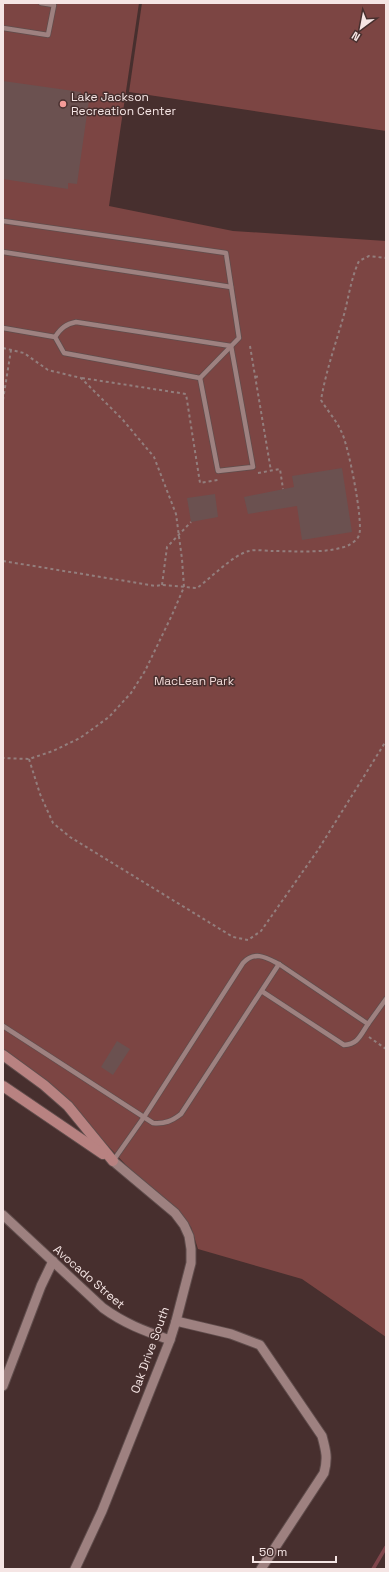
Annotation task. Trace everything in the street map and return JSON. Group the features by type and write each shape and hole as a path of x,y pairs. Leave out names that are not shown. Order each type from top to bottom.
{"street":[{"name":"Oak Drive South","path":"4,1057 44,1085 68,1106 113,1161"},
{"name":"Oak Drive South","path":"3,1086 113,1161 175,1213 184,1225 189,1236 191,1249 191,1262 170,1340 102,1511 75,1569"},
{"name":"Avocado Street","path":"3,1215 103,1308 127,1324 170,1340"},
{"path":"3,1386 40,1286 52,1262"},
{"path":"176,1322 231,1334 260,1345 322,1436 328,1461 324,1473 261,1569"}],"lane":[{"path":"3,28 48,35 54,5 41,3"},
{"path":"3,220 226,253 239,338 200,378"},
{"path":"3,252 231,287"},
{"path":"55,337 67,324 76,322 231,346"},
{"path":"3,328 55,337"},
{"path":"55,337 64,353 200,378"},
{"path":"200,378 218,471 252,467 231,346"},
{"path":"113,1161 248,958 256,955 264,956 280,964 368,1024"},
{"path":"3,1026 153,1123 162,1124 172,1121 181,1114 280,964"},
{"path":"262,992 344,1045 352,1044 358,1039 386,999"}],"path":[{"path":"3,561 156,586 162,585 198,588 236,556 250,551 303,552 338,548 349,545 356,540 360,534 360,526 354,482 346,444 341,430 321,400 324,383 358,260 369,256 386,258"},
{"path":"250,346 271,471"},
{"path":"3,348 24,353 48,370 81,378 186,394 200,483 224,479"},
{"path":"3,400 11,350"},
{"path":"255,376 260,376"},
{"path":"3,758 29,759 53,751 80,738 109,717 131,693 145,671 184,587 176,514 154,457 123,420 81,378"},
{"path":"255,473 280,469 283,489"},
{"path":"162,585 167,547 191,522"},
{"path":"29,759 40,794 54,823 70,837 233,937 248,940 262,931 318,850 386,741"},
{"path":"362,1033 386,1049"}],"green space":[{"name":"MacLean Park","path":"3,3 139,3 109,206 233,231 386,241 386,1337 302,1279 198,1249 191,1227 173,1208 126,1165 64,1099 3,1051"},
{"path":"142,3 385,3 386,131 129,92"}],"building":[{"path":"3,81 81,92 80,98 89,100 77,184 68,183 68,189 3,179"},
{"path":"342,468 352,532 302,540 297,506 248,514 244,497 294,487 292,476"},
{"path":"215,494 218,517 191,522 187,498"},
{"path":"117,1041 130,1049 113,1075 101,1067"}],"waterway":[{"path":"373,1569 386,1547"}],"place":[{"name":"Lake Jackson Recreation Center","path":"63,104"}]}
